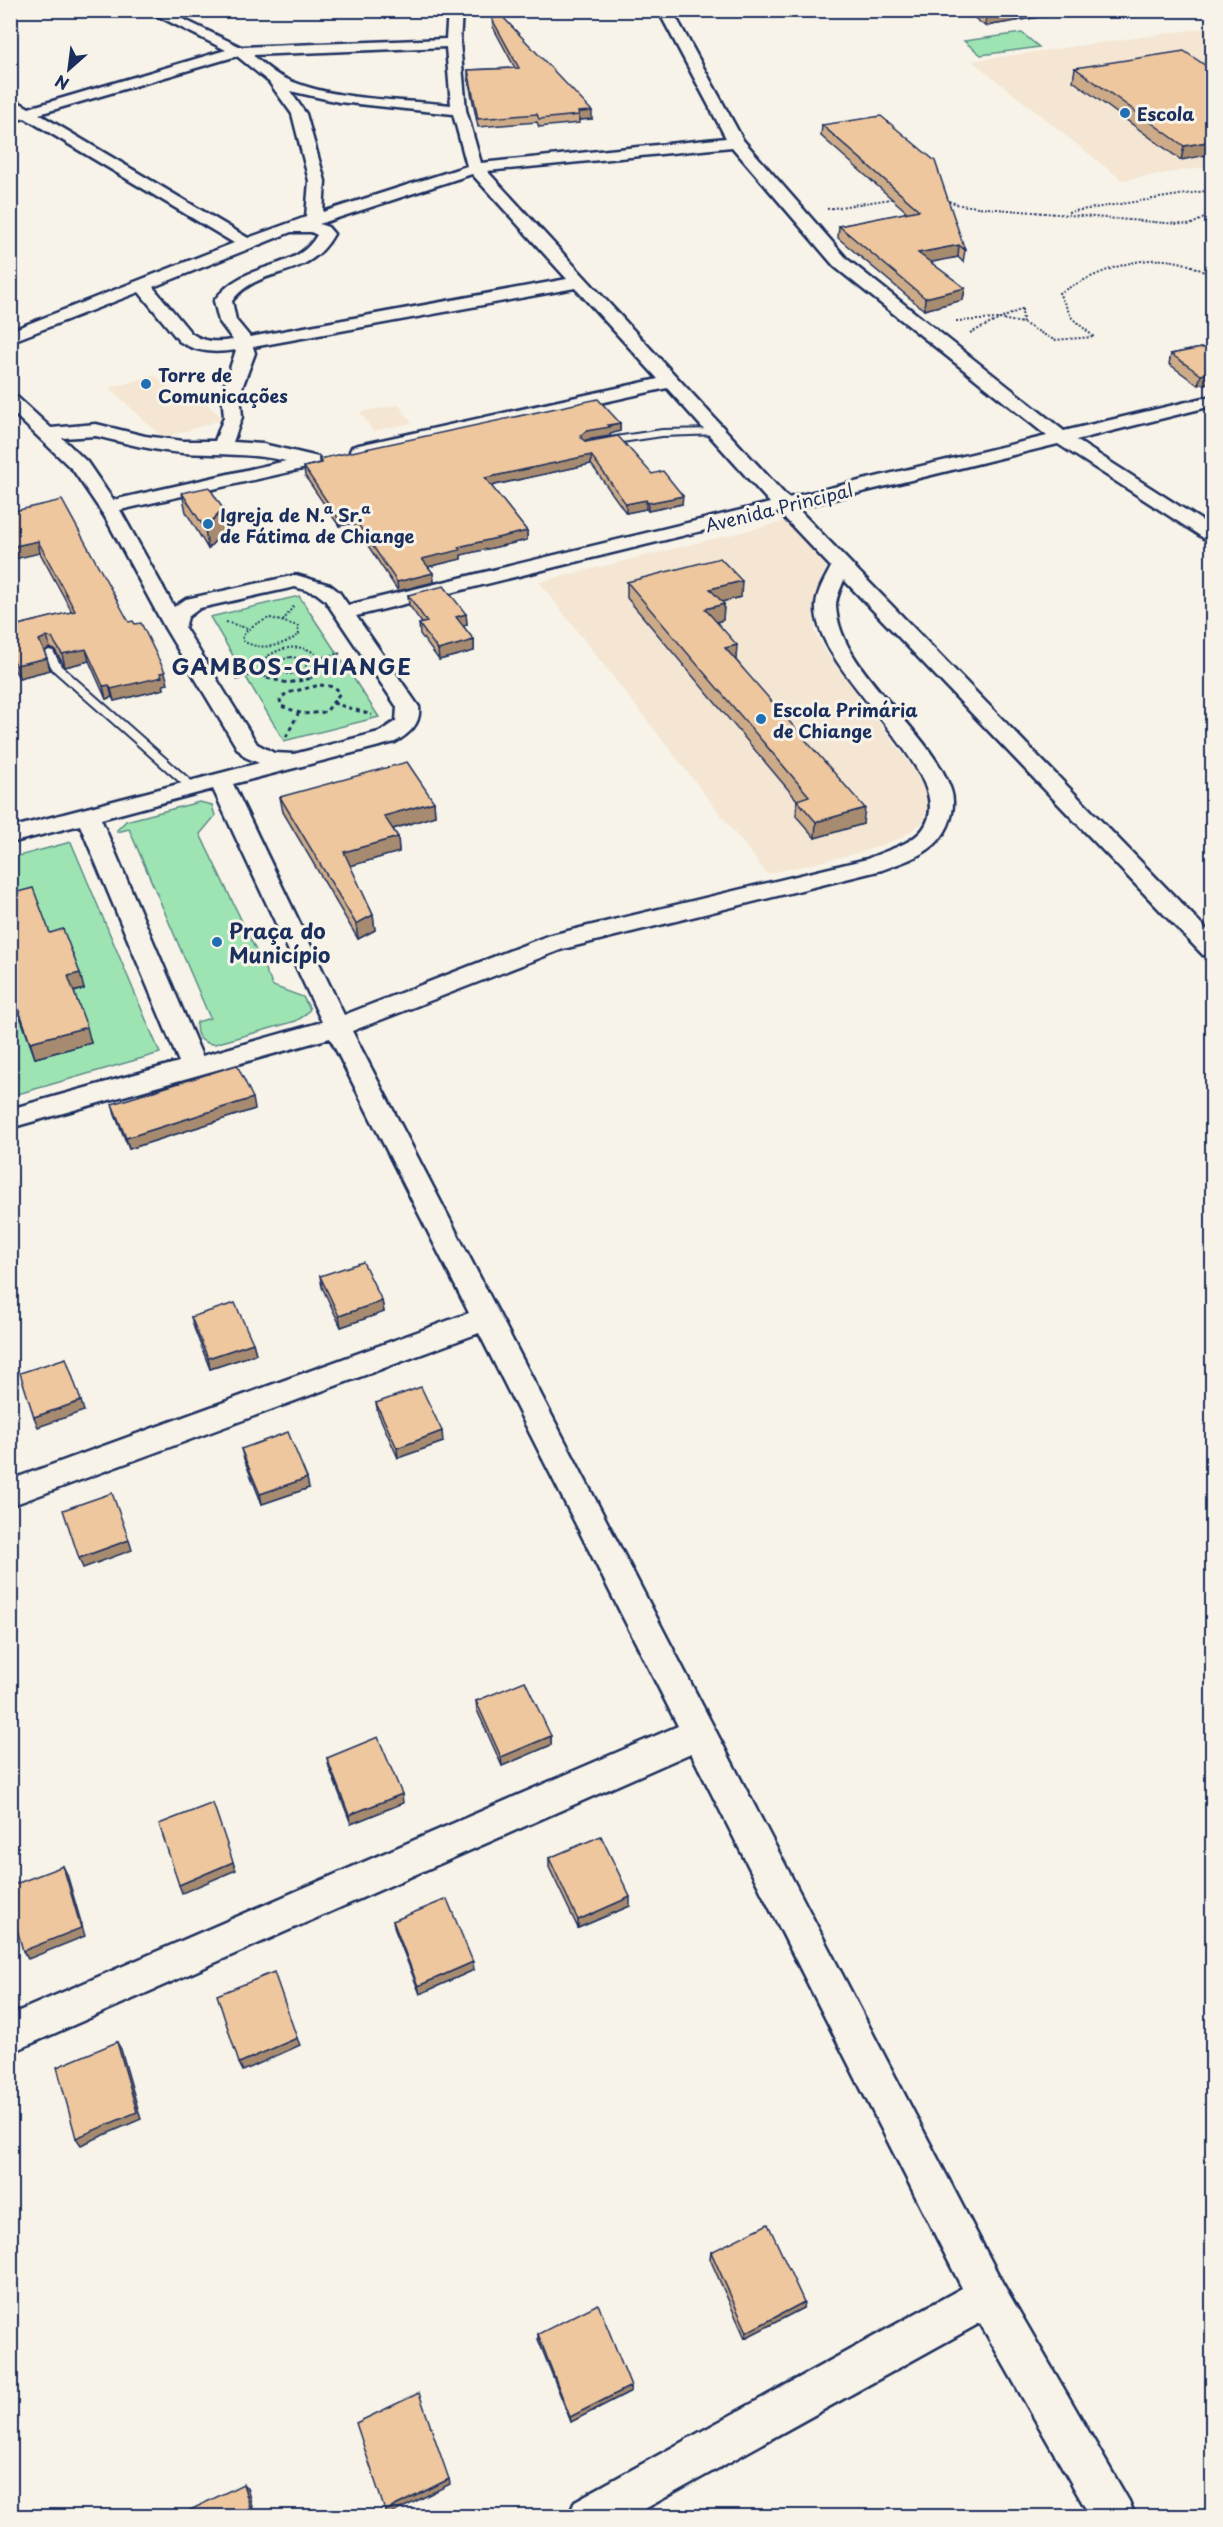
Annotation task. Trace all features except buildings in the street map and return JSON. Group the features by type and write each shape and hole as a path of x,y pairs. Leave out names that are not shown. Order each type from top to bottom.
{"street":[{"path":"152,10 239,51 274,79 297,89 339,98 459,110"},
{"path":"455,10 453,43 459,110 475,168 783,506 1212,949"},
{"path":"665,10 736,142 842,263 1061,438 1212,535"},
{"path":"18,115 239,51 453,43"},
{"path":"274,79 299,114 317,181 314,220"},
{"path":"10,103 18,115 247,244"},
{"path":"10,337 285,229 475,168 736,142"},
{"path":"222,447 233,417 231,393 246,353 240,334 228,321 223,301 230,289 250,277 306,259 322,246 326,234 320,228 310,226 285,229"},
{"path":"142,285 185,337 193,344 208,348 243,345 579,282"},
{"path":"108,507 671,382"},
{"path":"10,400 80,466 108,507 175,628 248,748 266,759 294,761"},
{"name":"Avenida Principal","path":"345,612 1212,401"},
{"path":"48,434 96,430 145,442 183,447 263,450 311,461"},
{"path":"10,1119 337,1027 556,942 874,864 908,851 933,833 942,814 939,789 918,754 848,662 830,630 825,606 842,566"},
{"path":"10,836 387,736 398,731 407,723 410,715 408,707 345,612 323,589 296,581 283,582 193,603 182,610 175,619 175,628"},
{"path":"220,781 337,1027 988,2296 1114,2517"},
{"path":"88,816 194,1067"},
{"path":"10,1492 486,1318"},
{"path":"10,2034 699,1733"},
{"path":"590,2517 988,2296"}],"lane":[{"path":"596,444 646,435 717,432"},
{"path":"49,653 57,668 194,788"}],"path":[{"path":"1063,213 1212,190"},
{"path":"799,214 901,197"},
{"path":"940,199 979,207 1190,225 1212,214"},
{"path":"918,323 1001,319 1023,323 1054,340 1094,337 1072,318 1059,293 1090,276 1119,266 1157,259 1188,263 1212,277"},
{"path":"945,345 1022,309 1023,323"},
{"path":"276,618 300,628 296,638 277,643 254,647 245,643 242,637 255,623 264,619 276,618"},
{"path":"277,643 286,657"},
{"path":"280,649 309,650 321,658 323,664 317,675 301,682 279,683 270,680 261,673 260,664 264,658 280,649"},
{"path":"210,685 276,669 284,674 295,674 307,668 307,661 296,657 286,657 278,662 276,669"},
{"path":"295,674 304,688"},
{"path":"320,685 331,686 339,690 340,697 333,703 330,710 315,715 288,711 281,706 280,699 283,696 304,688 320,685"}],"shaded area":[{"name":"Escola","path":"1212,27 1212,166 1122,180 972,61"},
{"path":"155,375 177,395 192,391 224,419 163,438 110,388"},
{"path":"399,405 412,423 373,431 360,412"},
{"name":"Escola Primária de Chiange","path":"786,521 829,563 818,586 813,608 815,632 829,657 921,778 928,802 924,821 901,838 862,852 767,874 539,582"}],"green space":[{"path":"1022,33 1039,47 981,55 964,41"},
{"path":"299,596 379,717 284,741 210,617"},
{"path":"199,802 212,805 215,816 200,834 273,986 303,997 310,1009 296,1021 215,1044 203,1041 198,1035 197,1022 210,1018 129,829 117,832 126,821"},
{"path":"71,842 160,1053 11,1096 11,858"}],"place":[{"name":"Escola","path":"1125,113"},
{"name":"Torre de Comunicações","path":"146,384"},
{"name":"Igreja de N.ª Sr.ª de Fátima de Chiange","path":"208,524"},
{"name":"Escola Primária de Chiange","path":"761,719"},
{"name":"Praça do Município","path":"217,942"}],"district":[{"name":"GAMBOS-CHIANGE","path":"292,665"}]}
